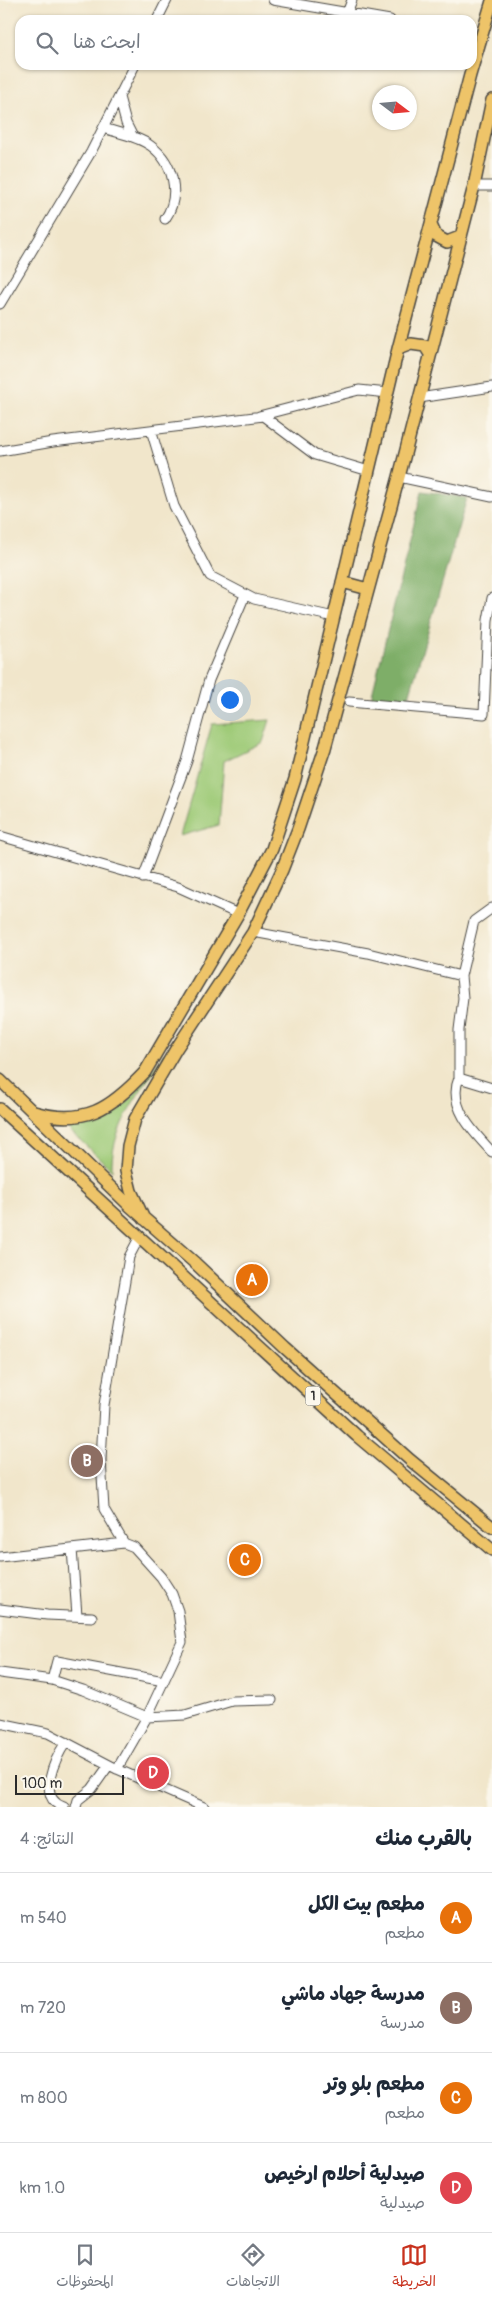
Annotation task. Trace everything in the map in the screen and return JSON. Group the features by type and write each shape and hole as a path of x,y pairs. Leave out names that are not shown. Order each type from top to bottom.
{"main road":[{"path":"477,33 491,5"},
{"path":"34,1112 51,1117 76,1118 107,1107 125,1093 145,1072 238,914 272,849 295,779 398,349 431,225 468,70"},
{"path":"144,1218 131,1191 126,1171 128,1146 135,1119 176,1049 253,932 282,870 325,748 399,477 474,186 492,100"},
{"path":"431,225 436,236 447,242 460,238"},
{"path":"398,349 411,344 425,346 430,354"},
{"path":"342,582 368,589"},
{"path":"163,1044 176,1049"},
{"name":"1","path":"0,1080 144,1218 285,1348 410,1460 492,1527"},
{"name":"1","path":"0,1109 357,1436 492,1550"},
{"path":"272,1359 285,1348"}],"street":[{"path":"160,15 167,0"},
{"path":"273,0 359,15"},
{"path":"347,13 352,0"},
{"path":"0,304 92,152 132,70"},
{"path":"118,98 126,123 133,137"},
{"path":"103,128 133,137 151,145 160,155 168,167 175,185 175,196 171,210 165,220"},
{"path":"474,186 492,186"},
{"path":"418,398 492,387"},
{"path":"0,451 53,442 259,416 360,390 388,393"},
{"path":"259,416 263,416 315,456 369,471"},
{"path":"151,430 174,506 210,576 254,599 334,617"},
{"path":"399,477 492,497"},
{"path":"143,878 187,762 210,680 245,595"},
{"path":"349,702 484,714 488,620 492,598"},
{"path":"0,836 178,887 238,914"},
{"path":"492,908 474,922 460,976 463,998 458,1030 459,1078 454,1088 460,1112 476,1135 492,1152"},
{"path":"253,932 368,953 460,976"},
{"path":"459,1078 492,1088"},
{"path":"124,1543 104,1508 101,1460 104,1405 124,1281 130,1257 139,1238"},
{"path":"0,1557 124,1543 134,1546 161,1577 172,1594 178,1611 182,1642 148,1717 113,1767 92,1789 78,1800 76,1807"},
{"path":"72,1549 77,1615"},
{"path":"0,1609 47,1615 92,1617"},
{"path":"52,1680 57,1661 164,1680"},
{"path":"0,1673 52,1680 83,1690 148,1717 185,1715 232,1701 272,1700"},
{"path":"0,1723 48,1733 113,1767 193,1805 204,1807"},
{"path":"64,1807 52,1796 49,1781 53,1765 66,1742"}],"green space":[{"path":"422,491 467,498 407,703 371,699"},
{"path":"270,720 263,742 224,761 219,825 180,836 212,724"},
{"path":"164,1053 122,1123 116,1138 112,1170 65,1126 82,1127 98,1123 111,1116 135,1094"}],"place":[{"name":"مطعم بيت الكل","path":"252,1280"},
{"name":"مدرسة جهاد ماشي","path":"87,1461"},
{"name":"مطعم بلو وتر","path":"245,1560"},
{"name":"صيدلية أحلام ارخيص","path":"153,1773"}]}
